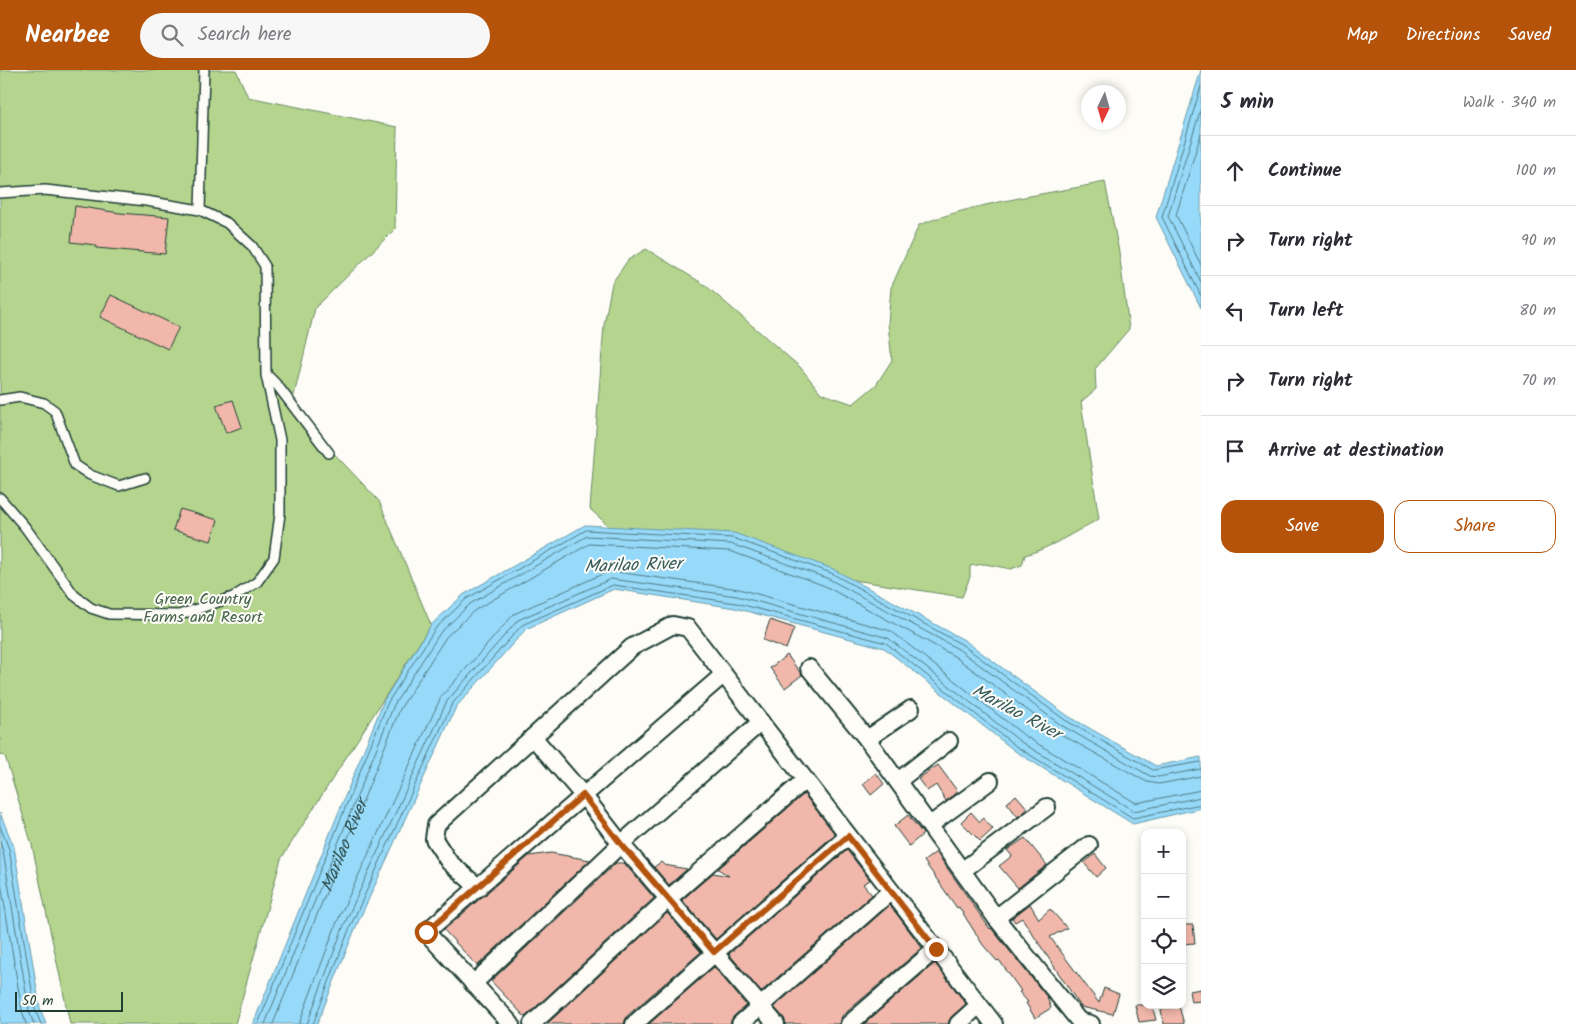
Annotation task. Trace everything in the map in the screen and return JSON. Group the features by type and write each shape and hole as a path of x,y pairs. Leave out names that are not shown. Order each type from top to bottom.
{"street":[{"path":"478,888 449,862 440,849 434,839 436,825 632,647 673,625 688,628 722,675 761,722 994,1024"},
{"path":"809,668 867,739 996,918 1079,1021 1091,1024"},
{"path":"511,1024 426,932 722,675"},
{"path":"867,739 910,709"},
{"path":"473,984 621,844 761,722"},
{"path":"533,736 621,844 776,1024"},
{"path":"898,781 949,741"},
{"path":"532,1024 668,899 805,780"},
{"path":"930,825 990,781"},
{"path":"963,870 1047,807"},
{"path":"634,1024 848,836"},
{"path":"996,918 1089,845"},
{"path":"740,1024 891,891"},
{"path":"849,1024 936,949"},
{"path":"958,1024 979,1005"}],"lane":[{"path":"200,210 204,70"},
{"path":"0,193 46,190 146,201 200,210 227,224 252,246 265,266 266,375 280,440 280,514 274,558 257,582 233,597 179,615 109,614 91,608 74,595 25,527 0,498"},
{"path":"266,375 277,385 329,452"},
{"path":"0,400 20,397 44,404 55,411 75,465 90,476 120,486 144,478"}],"green space":[{"name":"Green Country Farms and Resort","path":"0,70 236,70 248,97 397,127 395,229 315,308 291,408 379,501 431,625 281,859 235,1024 70,1024 32,845 5,756 0,755"},
{"path":"1105,182 1119,252 1129,329 1095,369 1096,389 1081,402 1099,519 1053,544 1025,555 1022,565 1011,569 985,564 970,566 970,577 962,597 810,573 622,538 590,509 604,325 612,283 628,260 646,249 705,285 800,367 821,393 853,404 876,385 892,360 888,324 891,288 919,225 964,210"}],"water":[{"path":"1201,70 1201,308 1156,217"},
{"name":"Marilao River","path":"585,525 734,533 833,569 964,640 1068,716 1156,766 1201,757 1201,808 1133,824 1015,751 884,648 735,608 614,589 526,629 456,707 355,929 317,1024 253,1024 384,700 431,625 463,595"},
{"path":"0,813 14,847 40,1008 46,1024 0,1024"}],"building":[{"path":"75,206 120,213 169,217 165,254 96,248 96,245 71,242"},
{"path":"111,295 179,327 168,349 100,317"},
{"path":"233,400 242,427 226,433 216,405"},
{"path":"180,509 218,520 211,541 173,530"},
{"path":"770,620 794,628 786,649 763,640"},
{"path":"787,655 802,675 785,688 770,668"},
{"path":"938,765 958,792 946,801 936,785 927,791 918,779"},
{"path":"876,773 884,784 871,795 863,784"},
{"path":"804,794 835,834 716,939 682,900 713,873 729,876 718,869"},
{"path":"1016,795 1028,809 1018,817 1007,803"},
{"path":"971,812 980,822 983,818 993,829 980,841 961,822"},
{"path":"908,815 923,834 909,846 894,826"},
{"path":"1025,838 1047,865 1018,888 999,866 1012,856 1007,850"},
{"path":"847,850 870,880 863,884 872,895 761,992 729,954"},
{"path":"936,852 990,929 1047,997 1051,1008 1035,1018 1026,1003 1028,1002 1019,992 1021,991 999,960 997,961 983,945 959,907 957,908 924,861"},
{"path":"551,853 590,860 477,966 444,930 529,856"},
{"path":"1095,854 1106,868 1096,877 1084,863"},
{"path":"661,862 664,865 687,869 669,885 654,867"},
{"path":"616,863 624,863 654,898 525,1017 491,981"},
{"path":"1030,904 1039,919 1050,909 1067,928 1050,937 1099,1003 1104,988 1119,994 1113,1014 1081,1007 1022,918 1015,922 1012,918"},
{"path":"890,905 922,948 842,1016 839,1024 786,1024 784,1018 774,1007"},
{"path":"667,913 701,952 627,1016 624,1024 547,1024"},
{"path":"1186,925 1193,925 1195,943 1186,944"},
{"path":"935,963 966,1004 951,1017 948,1024 864,1024"},
{"path":"714,967 746,1005 733,1017 730,1024 649,1024"},
{"path":"1201,989 1201,1001 1191,1002 1189,991"},
{"path":"1135,1005 1141,1005 1141,1009 1153,1009 1156,1020 1139,1022"},
{"path":"1180,1009 1184,1024 1164,1024 1161,1010"}],"route":[{"path":"426,932 583,795 621,844 714,952 848,836 936,949"}]}
